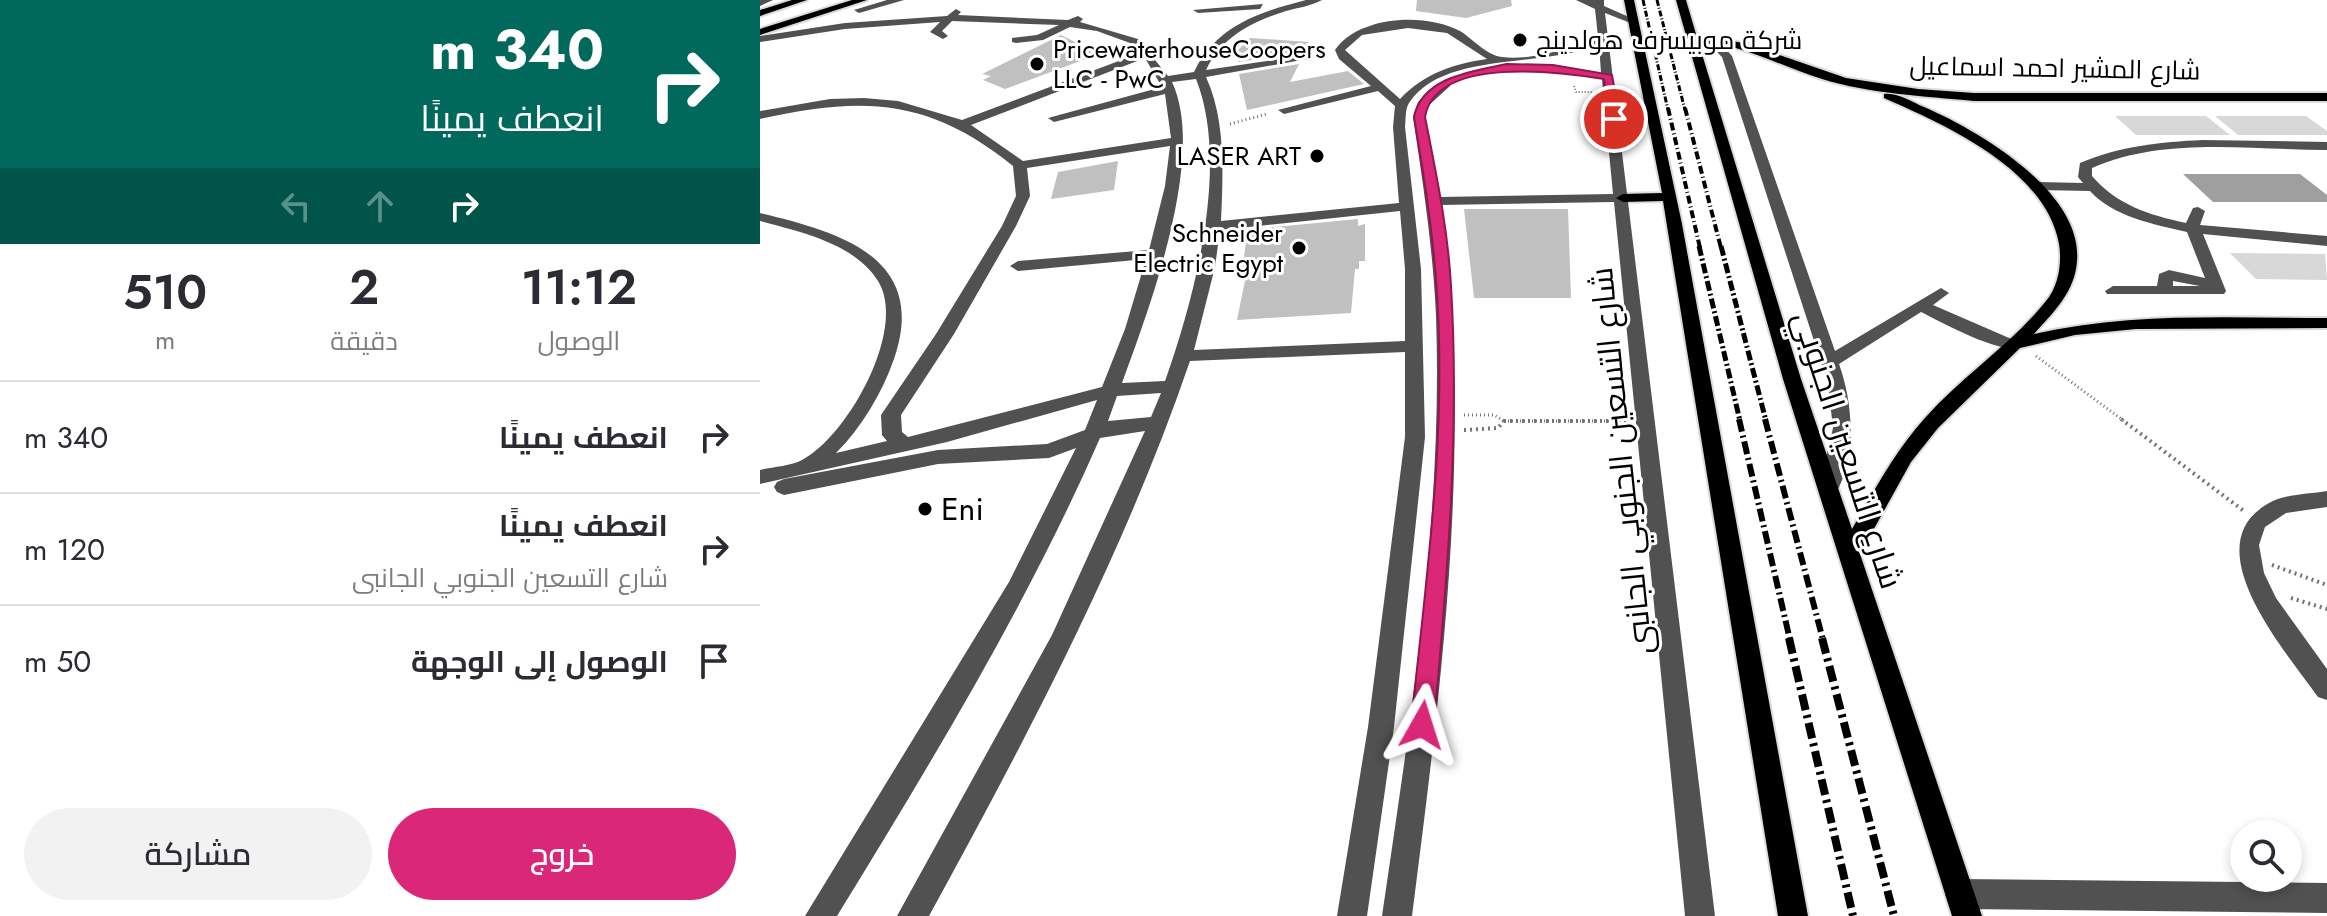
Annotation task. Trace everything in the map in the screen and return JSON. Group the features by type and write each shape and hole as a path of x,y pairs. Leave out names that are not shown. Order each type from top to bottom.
{"main road":[{"path":"760,13 802,0"},
{"path":"760,32 766,33 862,0"},
{"path":"1629,0 1670,197 1793,916"},
{"name":"شارع التسعين الجنوبي","path":"1681,0 1762,282 1963,905"},
{"name":"شارع المشير احمد اسماعيل","path":"1693,39 1725,40 1796,67 1862,85 1917,93 1974,97 2326,98"},
{"path":"1849,553 1904,458 1931,423 1957,395 2048,314 2067,283 2071,259 2067,236 2057,213 2038,186 1977,138 1862,85"},
{"path":"1899,100 1902,95 1917,93"},
{"path":"1623,198 1670,197"},
{"path":"2048,314 2056,325 2075,330"},
{"path":"2014,344 2075,330 2149,323 2327,323"}],"street":[{"path":"760,3 768,0"},
{"path":"766,33 899,0"},
{"path":"912,916 1008,745 1102,561 1184,356 1214,226 1217,176 1207,90 1199,74 1204,57 1232,30 1265,14 1317,0"},
{"path":"1593,2 1633,21"},
{"name":"شارع التسعين الجنوبي الجانبى","path":"1593,2 1604,38 1609,77 1700,916"},
{"path":"1232,30 1228,23 1241,4"},
{"path":"1198,10 1241,4 1260,6"},
{"path":"766,33 956,12 1035,13 1078,19 1123,34 1146,54 1167,84 1176,118 1167,208 1113,390 1094,433 985,646 820,916"},
{"path":"943,36 935,32 956,12"},
{"path":"1016,40 1043,36 1078,19"},
{"path":"1352,916 1403,554 1417,389 1401,105 1343,57 1341,47 1349,39 1383,27 1435,26 1457,33 1477,51 1499,60"},
{"path":"1401,105 1417,89 1441,75 1499,60 1568,53 1604,38"},
{"path":"1693,39 1717,46 1727,56 1840,395 1843,428 1829,488"},
{"path":"963,124 1146,54"},
{"path":"1054,118 1199,74 1308,58"},
{"path":"1397,916 1424,710 1439,556 1446,423 1444,283 1429,160 1419,117 1422,105 1448,83 1507,67 1553,68 1609,77"},
{"path":"1284,110 1382,87"},
{"path":"760,115 825,102 857,100 907,105 963,124 999,146 1020,165 1023,196 1009,226 945,334 891,415 889,427 892,435 905,445"},
{"path":"1020,165 1176,141"},
{"path":"2327,146 2210,144 2132,152 2097,159 2085,166 2085,177 2094,187 2108,201 2130,212 2195,219 2281,239 2327,241"},
{"path":"1403,163 1429,160"},
{"path":"2038,186 2094,187"},
{"path":"1435,201 1623,198"},
{"path":"1214,226 1409,206"},
{"path":"760,217 837,239 862,253 881,271 893,293 897,316 891,350 869,395 840,439 803,469"},
{"path":"2113,291 2165,292 2165,277 2169,275 2217,285 2195,219"},
{"path":"1018,266 1155,254"},
{"path":"1829,362 1941,293"},
{"path":"1921,306 1964,327 2014,344"},
{"path":"1184,356 1416,346"},
{"path":"760,477 905,445 1113,390 1173,386"},
{"path":"1417,389 1446,388"},
{"path":"760,491 938,457 1049,451 1124,424 1159,423"},
{"path":"2327,499 2289,504 2259,521 2248,542 2255,586 2327,689"},
{"path":"1963,905 2327,898"}],"path":[{"path":"1212,128 1284,110"},
{"path":"2014,344 2036,355 2259,521"},
{"path":"1446,423 1494,415 1504,421 1645,421"},
{"path":"1446,423 1498,428 1504,421"},
{"path":"2248,555 2327,585"}],"shaded area":[{"path":"2115,116 2206,116 2230,135 2136,135"},
{"path":"2215,116 2306,116 2327,131 2327,135 2238,135"},
{"path":"2183,174 2300,174 2327,195 2327,202 2213,202"},
{"path":"2230,253 2325,254 2327,280 2256,279"}],"building":[{"path":"1417,0 1511,0 1512,6 1466,18 1416,11"},
{"name":"PricewaterhouseCoopers LLC - PwC","path":"1061,35 1099,54 1005,89 983,80 991,76 982,74"},
{"path":"1250,38 1309,42 1304,53 1238,62 1238,50"},
{"path":"1299,64 1290,82 1348,71 1364,84 1247,110 1239,74"},
{"path":"1118,161 1114,190 1051,199 1058,172"},
{"path":"1464,209 1568,209 1571,298 1474,298"},
{"path":"1358,219 1358,226 1365,224 1365,261 1359,261 1359,269 1355,269 1351,313 1237,320 1247,271 1242,271 1247,234 1253,234 1254,229"}],"railway":[{"path":"1643,0 1668,110"},
{"path":"1657,0 1685,110"},
{"path":"1668,108 1700,248"},
{"path":"1685,108 1721,248"},
{"path":"1699,246 1740,421"},
{"path":"1721,246 1766,421"},
{"path":"1739,419 1790,640"},
{"path":"1765,419 1823,640"},
{"path":"1789,638 1853,916"},
{"path":"1822,638 1894,916"}],"place":[{"name":"شركة موبيسرف هولدينج","path":"1520,40"},
{"name":"PricewaterhouseCoopers LLC - PwC","path":"1037,64"},
{"name":"LASER ART","path":"1317,156"},
{"name":"Schneider Electric Egypt","path":"1299,248"},
{"name":"Eni","path":"925,509"}],"route":[{"path":"1422,725 1439,556 1446,431 1444,283 1429,160 1419,117 1422,105 1432,93 1465,76 1485,70 1530,66 1609,77 1614,119"}]}
